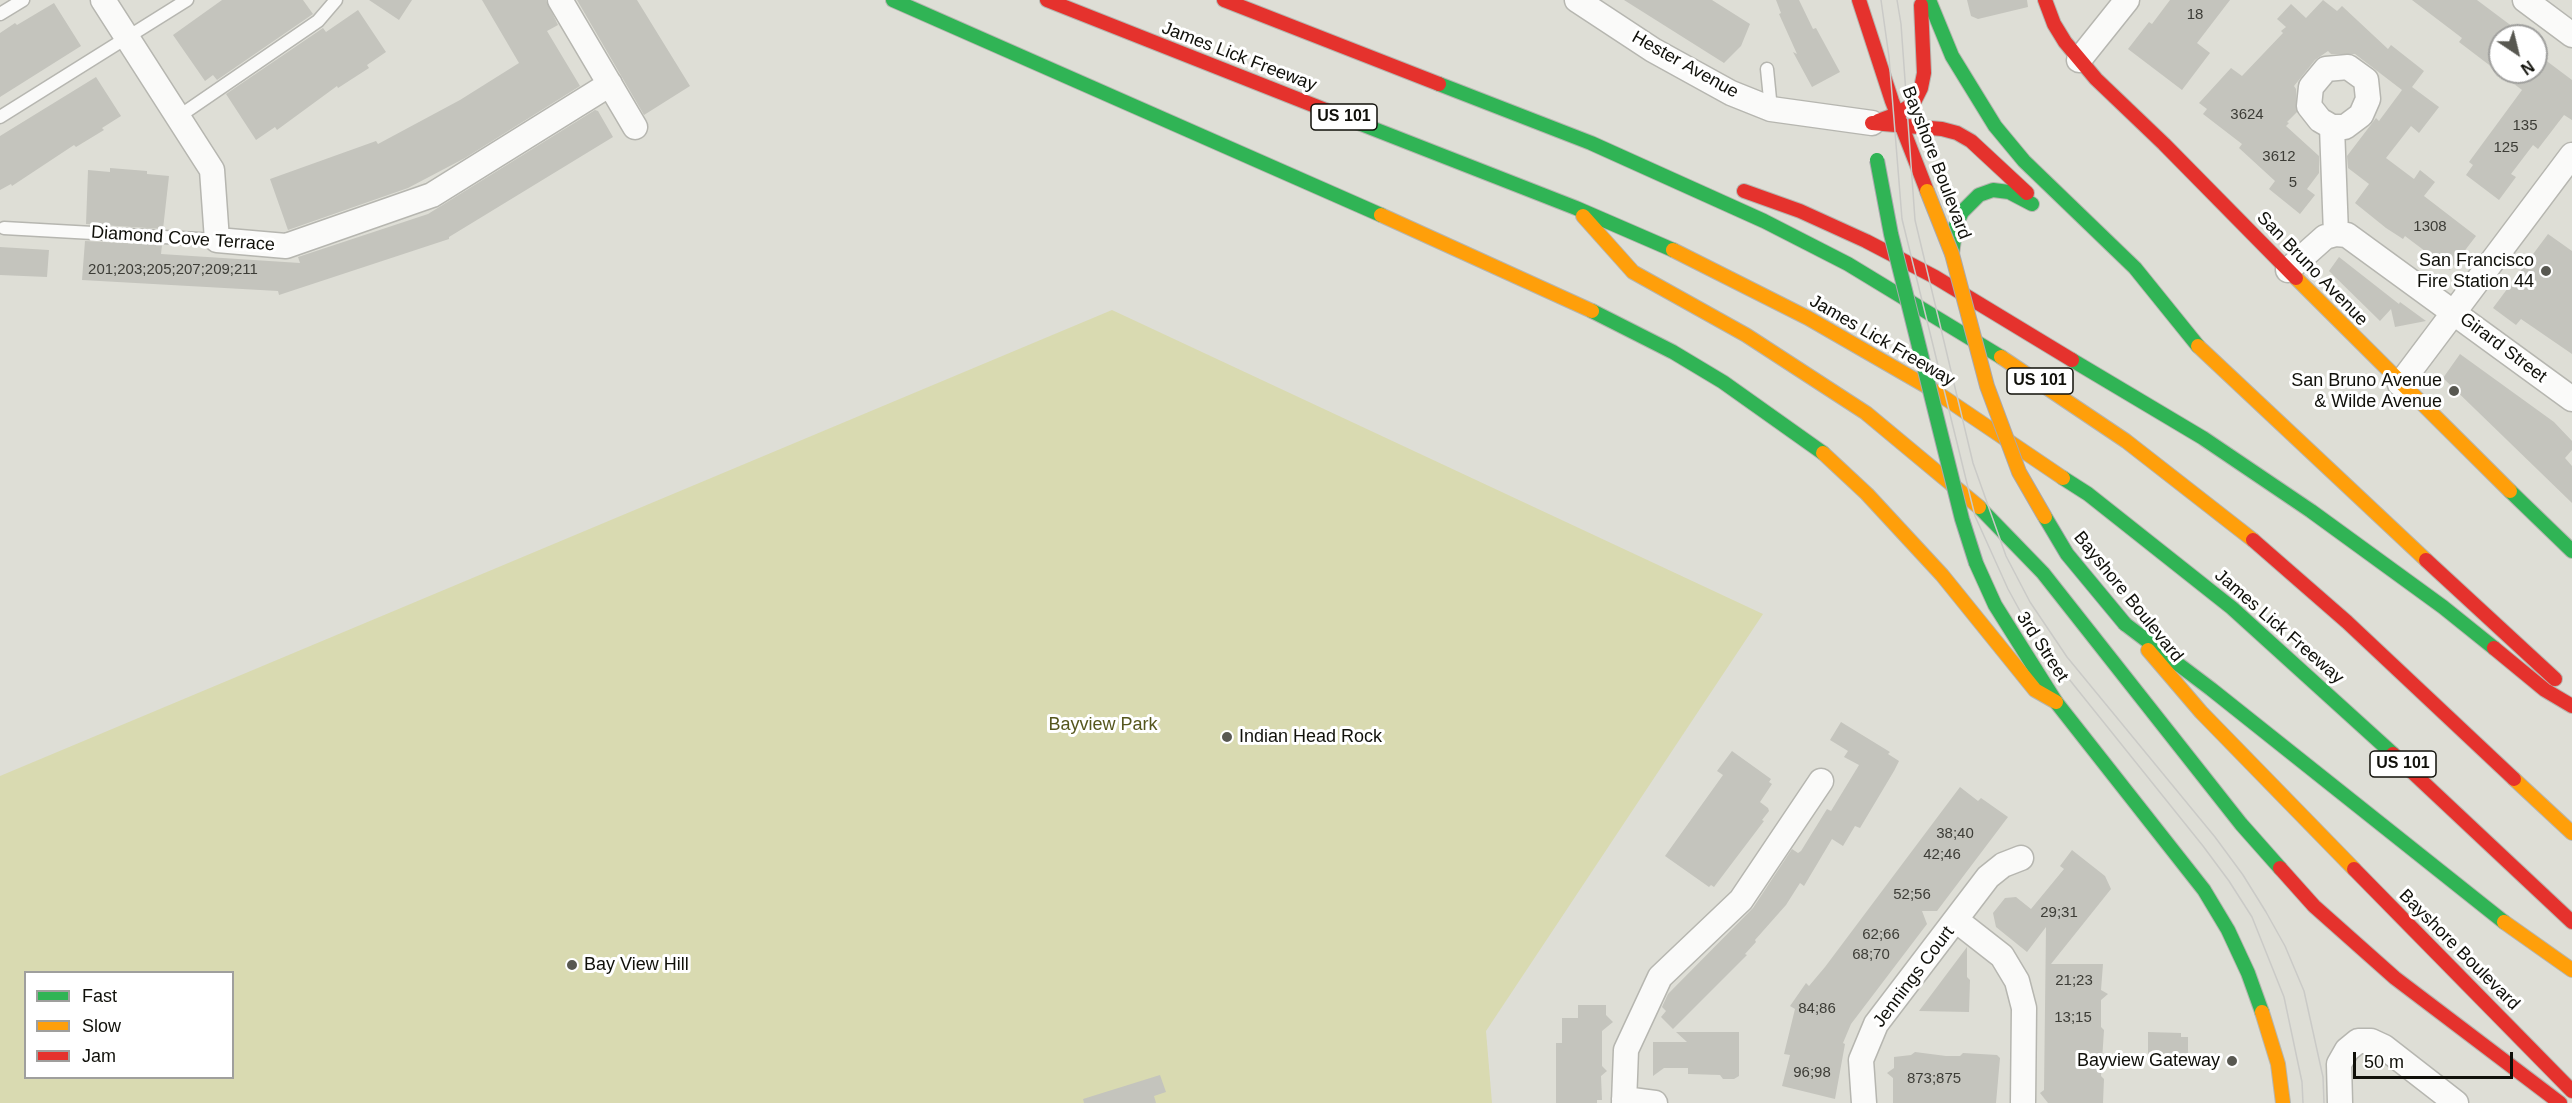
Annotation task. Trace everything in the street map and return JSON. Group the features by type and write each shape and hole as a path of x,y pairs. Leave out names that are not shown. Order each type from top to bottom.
{"main road":[{"path":"893,0 1554,292 1673,352 1723,381 1823,453 1867,494 1942,575 2035,690 2056,702"},
{"name":"James Lick Freeway","path":"1047,0 1576,208 1725,274 1848,340 1933,390 2088,494 2177,563 2267,638 2572,922"},
{"name":"US 101","path":"1224,0 1591,143 1721,200 1848,264 1981,343 2089,414 2184,485 2276,560 2572,832"},
{"name":"Bayshore Boulevard","path":"1859,0 1900,121 1952,254 1987,386 2019,472 2067,554 2201,712 2572,1091"},
{"path":"1900,121 1913,104 1924,73 1920,0"},
{"path":"1929,0 1952,56 1995,126 2024,161 2135,268 2196,344"},
{"name":"San Bruno Avenue","path":"2044,0 2054,24 2079,60 2099,83 2164,144 2400,384 2572,551"},
{"path":"1869,32 1869,75"},
{"path":"1871,115 1958,133 1971,141 2011,176 2044,211 2009,192 1993,190 1978,195 1968,203 1956,225 1952,254"},
{"name":"3rd Street","path":"1871,115 1877,160 1897,257 1962,519 1976,563 1995,605 2056,702 2176,852 2204,890 2228,930 2248,973 2264,1017 2277,1064 2283,1103"},
{"path":"1591,143 1697,176"},
{"path":"1729,185 1800,211 1866,241 1935,277 2203,438 2330,525 2443,608 2545,690 2572,706"},
{"path":"1576,208 1633,272 1746,335 1866,413 1971,499 2043,573 2241,824 2314,906 2395,978 2560,1103"},
{"path":"2144,302 2196,344 2572,698"},
{"path":"2125,624 2480,905 2572,970"}],"street":[{"path":"103,0 212,170 217,240"},
{"path":"560,0 635,127"},
{"name":"Hester Avenue","path":"1577,0 1693,74 1731,93 1772,109 1871,115"},
{"path":"2079,60 2127,0"},
{"path":"2525,0 2572,35"},
{"name":"Diamond Cove Terrace","path":"217,240 286,246 432,195 610,84"},
{"path":"2288,270 2318,242 2336,234 2332,127"},
{"path":"2400,384 2572,155"},
{"name":"Girard Street","path":"2336,234 2356,240 2572,399"},
{"path":"1655,1103 1624,1101 1626,1050 1660,977 1741,900 1821,781"},
{"name":"Jennings Court","path":"1864,1103 1861,1060 1876,1024 1988,877 2003,865 2021,858"},
{"name":"Jennings Court","path":"1956,920 2002,956 2017,981 2024,1008 2023,1103"},
{"path":"2340,1103 2339,1064 2347,1050 2358,1041 2371,1041 2384,1047 2456,1103"}],"lane":[{"path":"0,14 23,0"},
{"path":"0,117 187,0"},
{"path":"178,117 318,21 336,0"},
{"path":"1767,69 1772,109"},
{"name":"Diamond Cove Terrace","path":"4,228 217,240"}],"green space":[{"name":"Bayview Park","path":"1112,310 1763,614 1486,1031 1492,1103 0,1103 0,776"}],"building":[{"path":"222,0 303,0 313,14 217,80 213,75 205,81 173,35"},
{"path":"369,0 412,0 399,20"},
{"path":"482,0 546,0 558,25 547,31 580,86 465,158 408,188 288,230 270,179 376,141 378,144 460,100 519,63"},
{"path":"577,0 637,0 690,86 644,115"},
{"path":"1624,0 1712,0 1750,24 1741,46 1724,63"},
{"path":"1776,0 1799,0 1813,29 1816,28 1840,72 1812,87 1793,52 1797,54 1779,14 1781,13"},
{"path":"1967,0 2027,0 2028,7 1978,19 1971,16"},
{"path":"2170,0 2230,0 2197,43 2210,53 2182,90 2128,49 2149,22 2152,24"},
{"path":"2323,0 2337,11 2342,6 2388,49 2391,45 2424,71 2412,87 2439,107 2419,133 2411,126 2386,158 2414,179 2420,170 2435,182 2424,196 2476,236 2450,270 2405,236 2403,239 2386,228 2355,203 2369,184 2348,168 2347,156 2376,118 2379,121 2402,90 2355,54 2331,54 2328,51 2315,60 2294,86 2297,112 2286,126 2319,156 2319,173 2307,189 2315,195 2300,214 2269,189 2275,181 2239,148 2242,144 2203,114 2207,109 2199,103 2231,68 2242,76 2283,33 2281,31 2286,27 2277,19 2291,4 2306,18"},
{"path":"2412,0 2477,0 2509,24 2488,24 2488,64 2459,42 2462,38"},
{"path":"54,3 81,46 0,97 0,33"},
{"path":"358,10 386,52 367,65 369,68 338,88 337,86 277,130 275,127 256,140 226,94 323,28 326,32"},
{"path":"2548,62 2572,80 2572,120 2564,115 2538,149 2533,145 2511,174 2516,177 2499,200 2466,175 2473,165 2469,162 2522,90 2514,84 2548,84"},
{"path":"96,77 121,116 102,128 104,130 76,147 74,145 12,186 11,184 0,190 0,136"},
{"path":"595,110 598,111 613,137 449,239 279,295 278,291 82,280 85,241 162,245 161,254 300,263 298,257 428,214"},
{"path":"110,168 147,171 147,174 169,176 163,229 86,224 88,170 110,172"},
{"name":"San Francisco Fire Station 44","path":"2548,234 2572,251 2572,354 2521,319 2516,325 2493,308"},
{"path":"0,247 49,250 47,277 0,275"},
{"path":"2339,257 2399,304 2400,302 2426,321 2395,327 2391,309 2380,321 2329,271"},
{"path":"2460,354 2554,422 2572,441 2572,450 2565,458 2572,466 2572,503 2443,378"},
{"path":"1841,722 1890,752 1888,754 1899,761 1894,771 1860,828 1855,826 1843,846 1832,839 1804,886 1800,883 1786,905 1755,940 1756,942 1745,954 1747,955 1673,1029 1661,1017 1666,1011 1662,1007 1668,994 1753,908 1792,849 1798,853 1801,851 1827,809 1831,811 1859,765 1844,757 1848,751 1830,740"},
{"path":"1732,751 1771,779 1769,782 1772,784 1760,802 1769,811 1762,820 1764,821 1714,887 1711,885 1709,887 1665,856 1723,775 1717,771"},
{"path":"1960,787 1978,801 1981,798 2008,817 1937,911 1922,911 1927,924 1851,1024 1843,1043 1845,1044 1835,1099 1782,1086 1790,1055 1784,1054 1795,1009 1790,1006 1806,983 1809,986 1825,967"},
{"path":"2072,850 2105,876 2111,889 2051,964 2103,964 2101,990 2108,994 2101,1000 2101,1027 2104,1030 2101,1076 2104,1079 2103,1103 2048,1103 2040,1093 2044,1090 2046,927 2027,952 1996,927 1993,913 2005,898 2016,897 2031,909 2064,869 2060,866"},
{"path":"1967,947 1967,977 1970,980 1969,1012 1919,1011"},
{"path":"1578,1005 1606,1005 1606,1015 1613,1022 1602,1031 1602,1066 1607,1071 1601,1076 1602,1100 1597,1100 1597,1103 1556,1103 1556,1043 1562,1043 1562,1018 1578,1018"},
{"path":"1676,1032 1739,1032 1739,1076 1734,1079 1723,1079 1720,1075 1688,1074 1688,1068 1664,1068 1653,1076 1653,1042 1687,1042"},
{"path":"2148,1032 2181,1033 2181,1037 2188,1037 2188,1055 2178,1062 2148,1061"},
{"path":"1915,1052 1946,1056 1960,1056 1963,1053 1997,1055 2000,1058 1996,1103 1893,1103 1893,1078 1887,1073 1894,1068 1894,1057 1911,1055"},
{"path":"1160,1075 1166,1092 1154,1096 1156,1103 1084,1103 1083,1099"}],"tram line":[{"path":"1881,0 1889,57 1902,219 1975,516 2008,589 2032,633 2203,846 2252,917 2284,997 2302,1082 2303,1103"},
{"path":"1897,0 1901,24 1915,220 1973,463 2006,556 2030,602 2067,657 2215,837 2266,912 2285,946 2304,991 2323,1077 2324,1103"}],"traffic: fast":[{"path":"893,0 1381,215"},
{"path":"1929,0 1952,56 1995,126 2024,161 2135,268 2198,346"},
{"path":"1439,84 1591,143 1764,221 1848,264 2001,357"},
{"path":"1328,111 1576,208 1673,250"},
{"path":"1877,160 1891,234 1962,519 1976,563"},
{"path":"1952,254 1956,225 1962,212 1979,195 1993,190 2009,192 2032,204"},
{"path":"1592,311 1673,352 1723,382 1823,453"},
{"path":"2072,360 2203,438 2311,511 2443,607 2494,648"},
{"path":"2063,478 2088,494 2232,608 2393,754"},
{"path":"2510,491 2572,551"},
{"path":"1979,507 2043,573 2241,824 2280,868"},
{"path":"2045,517 2067,554 2125,624"},
{"path":"1976,563 1995,605 2056,702 2204,890 2228,930 2248,973 2262,1012"},
{"path":"2125,624 2211,689 2504,922"}],"traffic: slow":[{"path":"1927,191 1952,254 1987,386 2019,472 2045,517"},
{"path":"1381,215 1592,311"},
{"path":"1583,216 1633,272 1746,335 1866,413 1979,507"},
{"path":"1673,250 1808,318 1933,390 2063,478"},
{"path":"2296,278 2510,491"},
{"path":"2198,346 2426,560"},
{"path":"2001,357 2126,441 2253,540"},
{"path":"1823,453 1867,494 1942,575 2035,690 2056,702"},
{"path":"2148,650 2201,712 2354,869"},
{"path":"2514,779 2572,833"},
{"path":"2504,922 2572,970"},
{"path":"2262,1012 2278,1064 2283,1103"}],"traffic: jam":[{"path":"1047,0 1328,111"},
{"path":"1224,0 1439,84"},
{"path":"1859,0 1892,101 1927,191"},
{"path":"2045,0 2054,24 2065,42 2096,79 2164,144 2296,278"},
{"path":"1878,121 1897,114 1913,104 1921,88 1924,73 1921,5"},
{"path":"1872,123 1942,129 1957,133 1971,141 2027,193"},
{"path":"1744,191 1800,211 1866,241 1935,277 2072,360"},
{"path":"2253,540 2347,622 2514,779"},
{"path":"2426,560 2555,679"},
{"path":"2494,648 2545,690 2572,706"},
{"path":"2393,754 2572,922"},
{"path":"2280,868 2314,906 2395,978 2560,1103"},
{"path":"2354,869 2572,1091"}],"place":[{"name":"San Francisco Fire Station 44","path":"2546,271"},
{"name":"San Bruno Avenue & Wilde Avenue","path":"2454,391"},
{"name":"Indian Head Rock","path":"1227,737"},
{"name":"Bay View Hill","path":"572,965"},
{"name":"Bayview Gateway","path":"2232,1061"}]}
